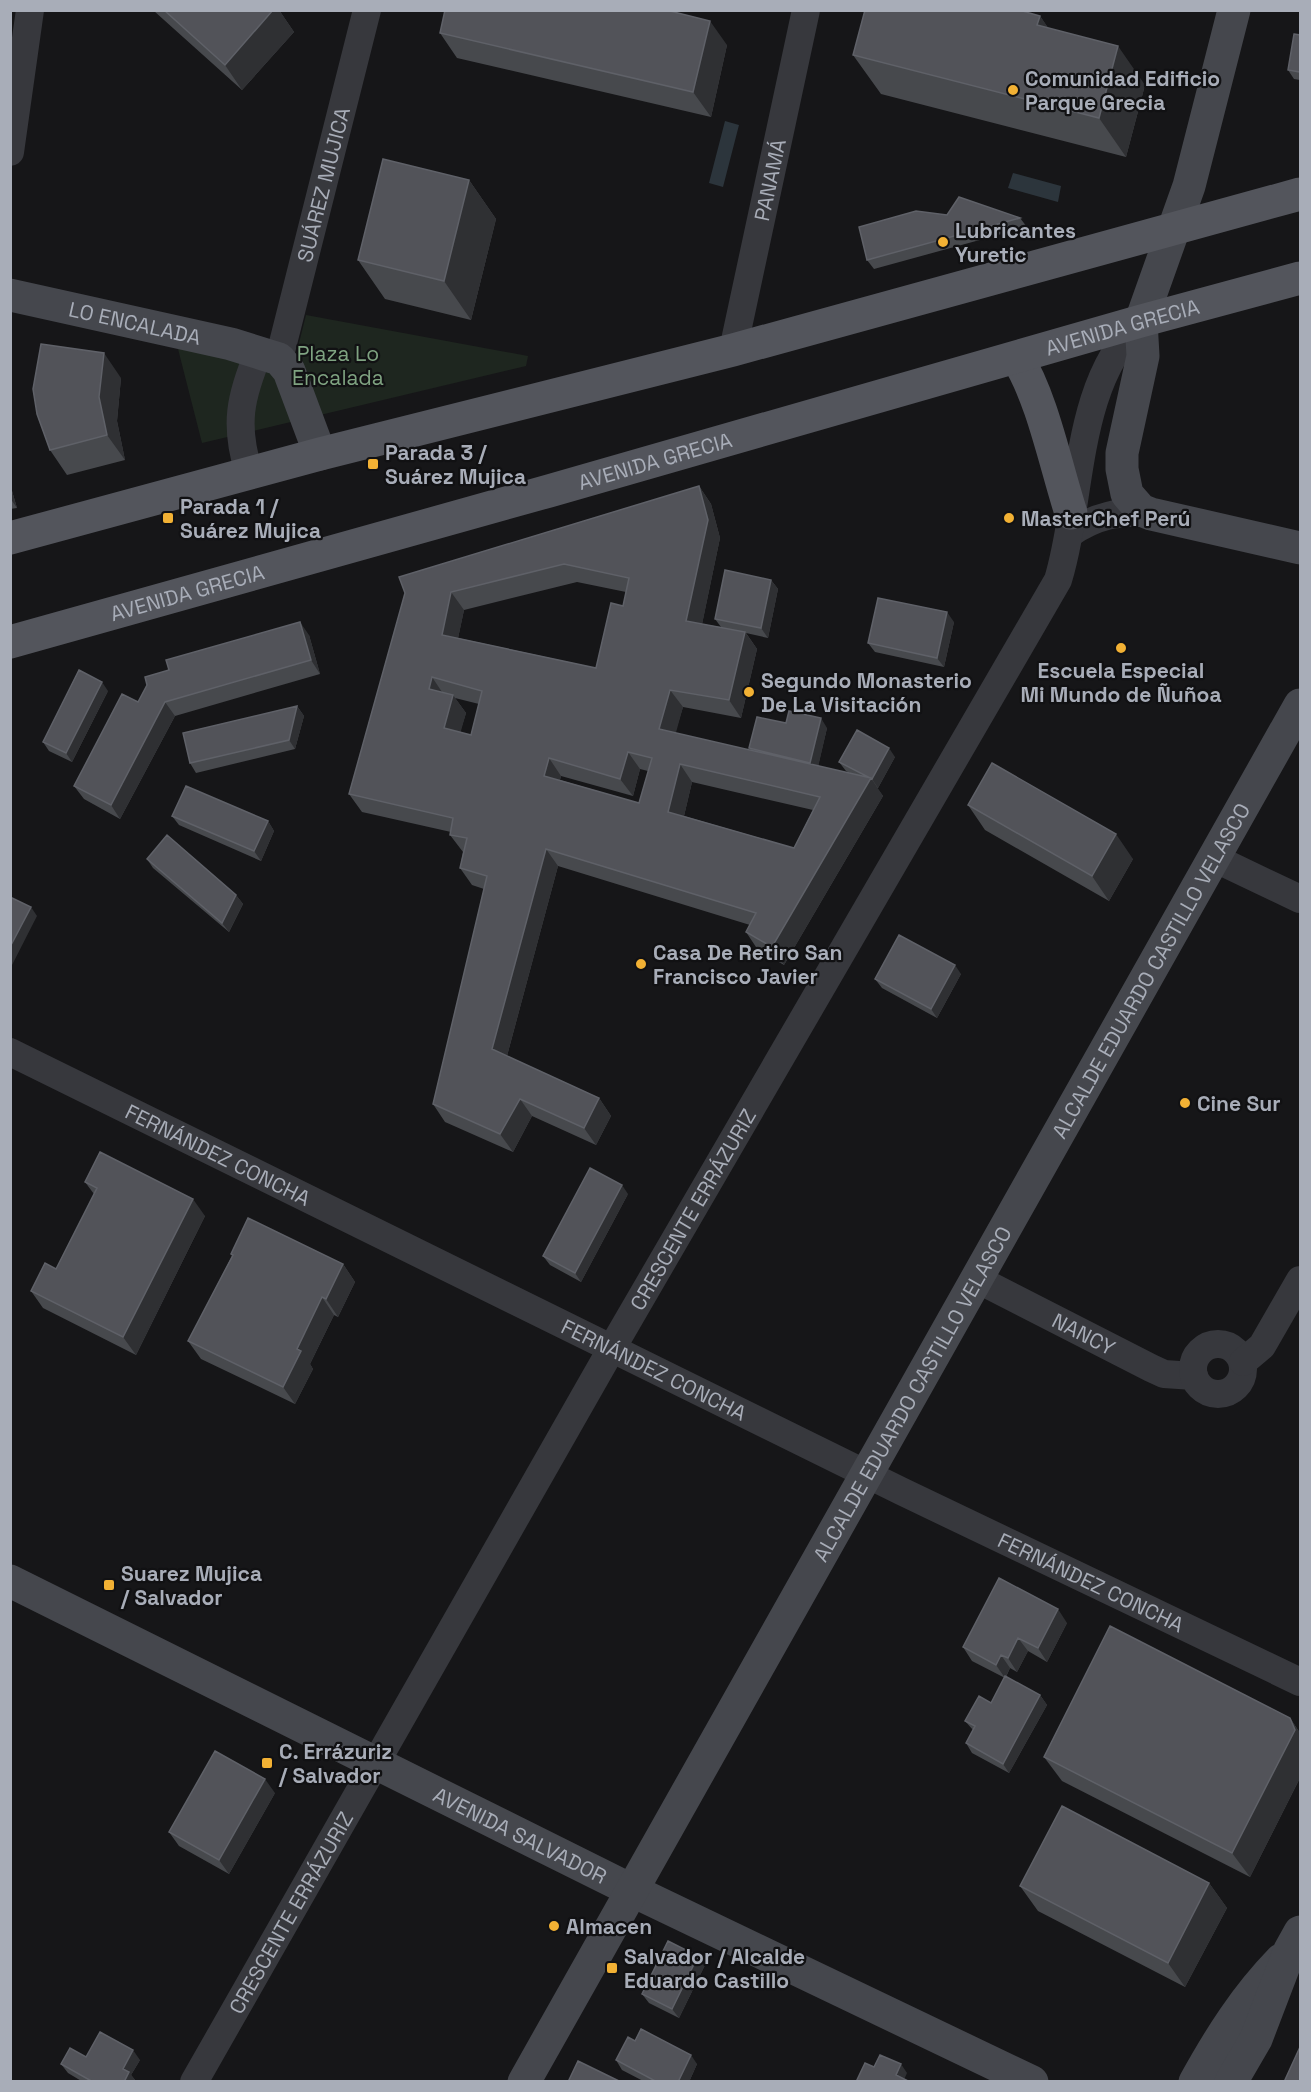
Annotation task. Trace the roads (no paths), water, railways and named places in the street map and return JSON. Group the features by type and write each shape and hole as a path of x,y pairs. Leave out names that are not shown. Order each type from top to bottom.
{"main road":[{"name":"CRESCENTE ERRÁZURIZ","path":"1151,514 1141,510 1127,495 1122,469 1122,453 1143,356 1141,321 1175,229 1234,10"},
{"path":"10,538 320,454 733,350 1300,194"},
{"name":"AVENIDA GRECIA","path":"10,642 1300,278"},
{"name":"LO ENCALADA","path":"10,295 269,355"},
{"path":"269,355 289,371 320,454"},
{"path":"1017,358 1035,394 1070,523"},
{"path":"1151,514 1300,548"},
{"name":"ALCALDE EDUARDO CASTILLO VELASCO","path":"524,2082 1300,705"},
{"name":"AVENIDA SALVADOR","path":"10,1581 632,1890 1032,2082"},
{"path":"1195,2082 1227,2025 1255,1987 1295,1941"},
{"path":"1231,2082 1256,2039 1295,1941"}],"street":[{"path":"10,152 30,10"},
{"name":"SUÁREZ MUJICA","path":"269,355 367,10"},
{"name":"PANAMÁ","path":"733,350 806,10"},
{"name":"CRESCENTE ERRÁZURIZ","path":"194,2082 612,1348 1058,580 1070,523 1078,465 1093,409 1120,344 1141,321"},
{"path":"249,473 238,424 242,401 269,355"},
{"path":"1070,523 1108,515 1136,512 1151,514"},
{"path":"1214,858 1300,900"},
{"name":"FERNÁNDEZ CONCHA","path":"10,1052 866,1473 1300,1682"},
{"name":"NANCY","path":"977,1279 1151,1368 1175,1376 1194,1376 1195,1358 1207,1346 1225,1344 1233,1347 1243,1362 1255,1354 1266,1340 1300,1280"}],"place":[{"name":"Comunidad Edificio Parque Grecia","path":"1013,90"},
{"name":"Lubricantes Yuretic","path":"943,242"},
{"name":"Parada 3 / Suárez Mujica","path":"373,464"},
{"name":"Parada 1 / Suárez Mujica","path":"168,518"},
{"name":"MasterChef Perú","path":"1009,518"},
{"name":"Escuela Especial Mi Mundo de Ñuñoa","path":"1121,648"},
{"name":"Segundo Monasterio De La Visitación","path":"749,692"},
{"name":"Casa De Retiro San Francisco Javier","path":"641,964"},
{"name":"Cine Sur","path":"1185,1103"},
{"name":"Suarez Mujica / Salvador","path":"109,1585"},
{"name":"C. Errázuriz / Salvador","path":"267,1763"},
{"name":"Almacen","path":"554,1926"},
{"name":"Salvador / Alcalde Eduardo Castillo","path":"612,1968"}],"park label":[{"name":"Plaza Lo Encalada","path":"338,365"}]}
